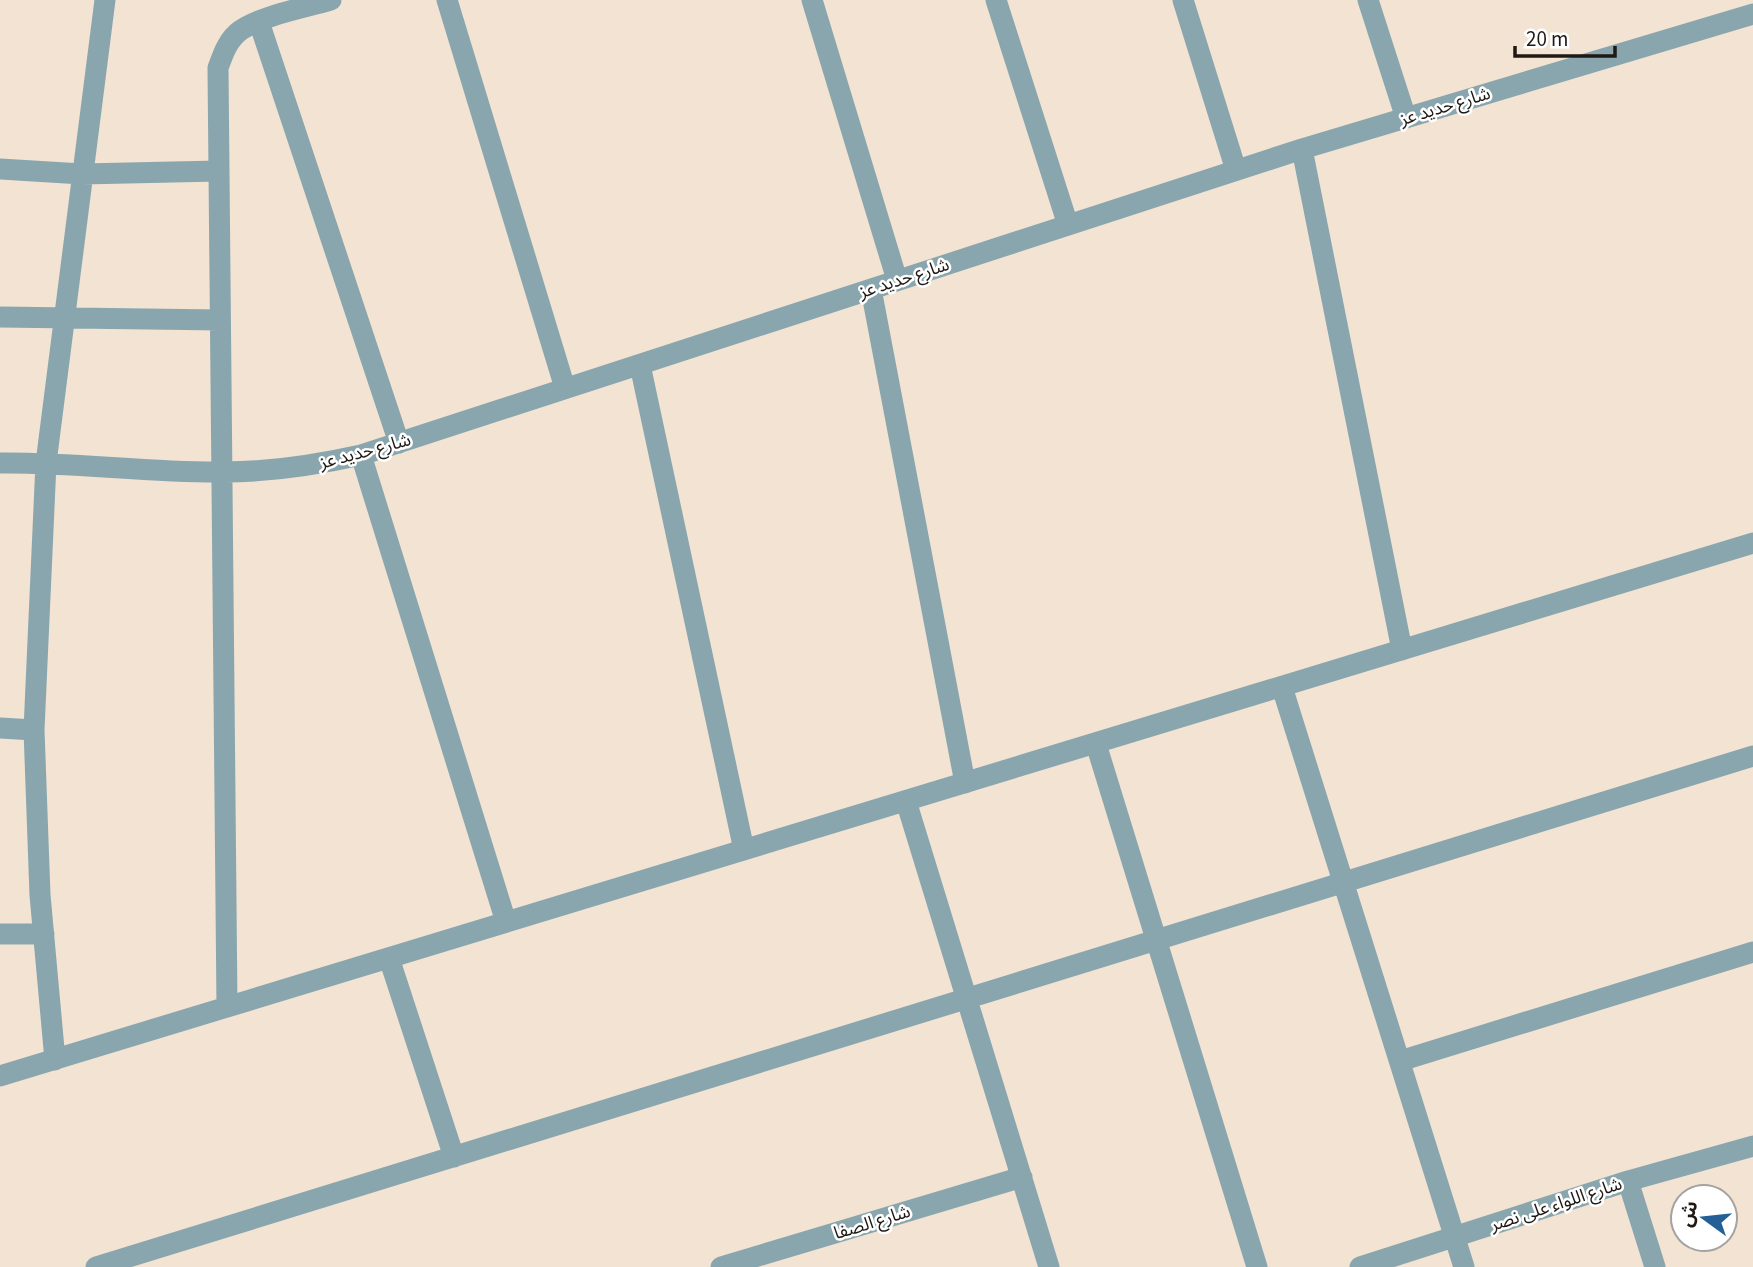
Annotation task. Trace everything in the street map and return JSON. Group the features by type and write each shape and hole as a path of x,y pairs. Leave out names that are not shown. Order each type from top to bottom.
{"street":[{"path":"55,1060 40,895 34,730 46,463 105,0"},
{"path":"227,1007 218,68 225,48 239,31 259,22 331,0"},
{"path":"447,0 565,387"},
{"path":"812,0 897,280"},
{"path":"996,0 1068,225"},
{"path":"1182,0 1236,170"},
{"path":"1368,0 1406,118"},
{"name":"شارع حديد عز","path":"0,463 222,472 319,464 361,455 1302,149 1753,14"},
{"path":"259,22 399,443"},
{"path":"1302,149 1402,650"},
{"path":"0,169 82,174 219,171"},
{"path":"871,289 965,783"},
{"path":"0,317 220,320"},
{"path":"640,365 744,850"},
{"path":"361,455 506,922"},
{"path":"0,1076 1753,543"},
{"path":"1282,687 1464,1267"},
{"path":"0,728 34,730"},
{"path":"1096,744 1257,1267"},
{"path":"96,1267 1753,756"},
{"path":"906,801 1049,1267"},
{"path":"0,934 44,934"},
{"path":"1399,1061 1753,952"},
{"path":"389,958 454,1157"},
{"name":"شارع اللواء على نصر","path":"1360,1267 1628,1181 1753,1146"},
{"name":"شارع الصفا","path":"721,1267 1022,1177"},
{"path":"1628,1181 1655,1267"}]}
